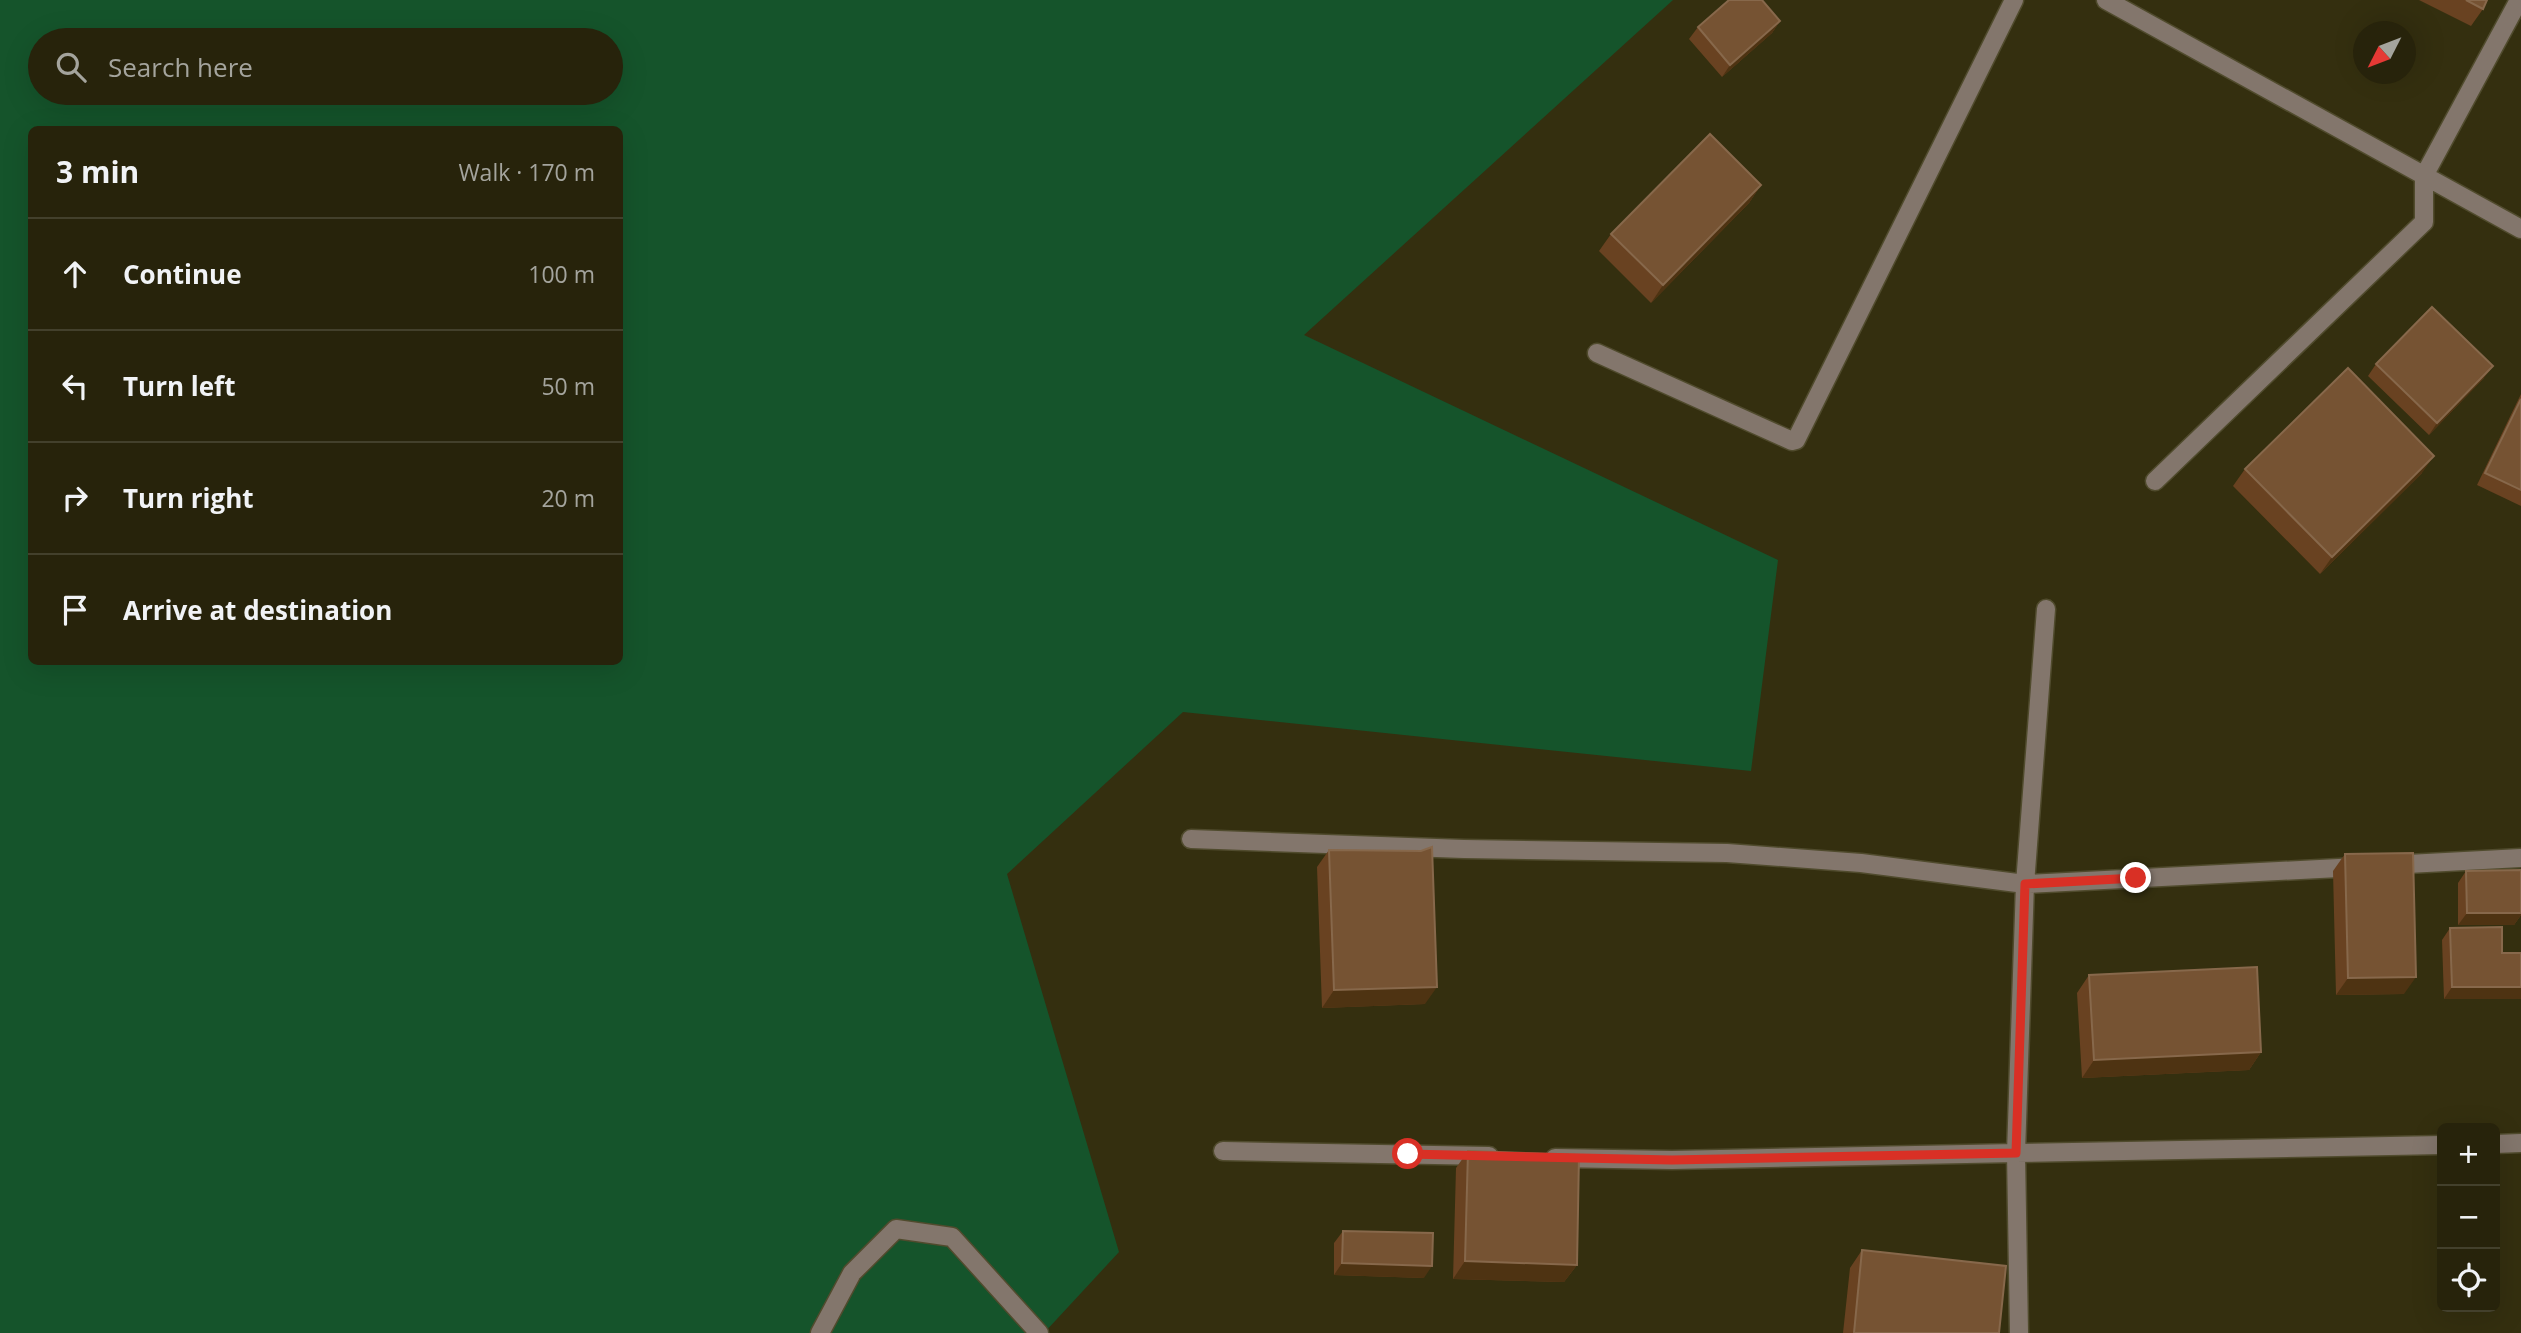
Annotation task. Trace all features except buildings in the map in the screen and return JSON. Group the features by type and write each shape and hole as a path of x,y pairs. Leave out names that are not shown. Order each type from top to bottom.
{"street":[{"path":"1597,352 1792,441 1796,440 2014,0"},
{"path":"2106,0 2521,229"},
{"path":"2155,481 2424,222 2424,176 2519,0"},
{"path":"2019,1333 2016,1153 2025,884 2046,609"},
{"path":"1191,839 1464,849 1727,853 1861,863 2025,884 2521,858"},
{"path":"2500,1144 2521,1143"},
{"path":"1536,1157 1672,1160 2437,1145"},
{"path":"1223,1151 1509,1157"},
{"path":"820,1333 852,1273 896,1229 953,1237 1039,1333"}],"green space":[{"path":"0,0 1673,0 1304,335 1778,560 1751,771 1183,712 1007,874 1119,1252 1044,1333 0,1333"}],"route":[{"path":"1408,1154 1672,1160 2016,1153 2025,884 2136,878"}]}
